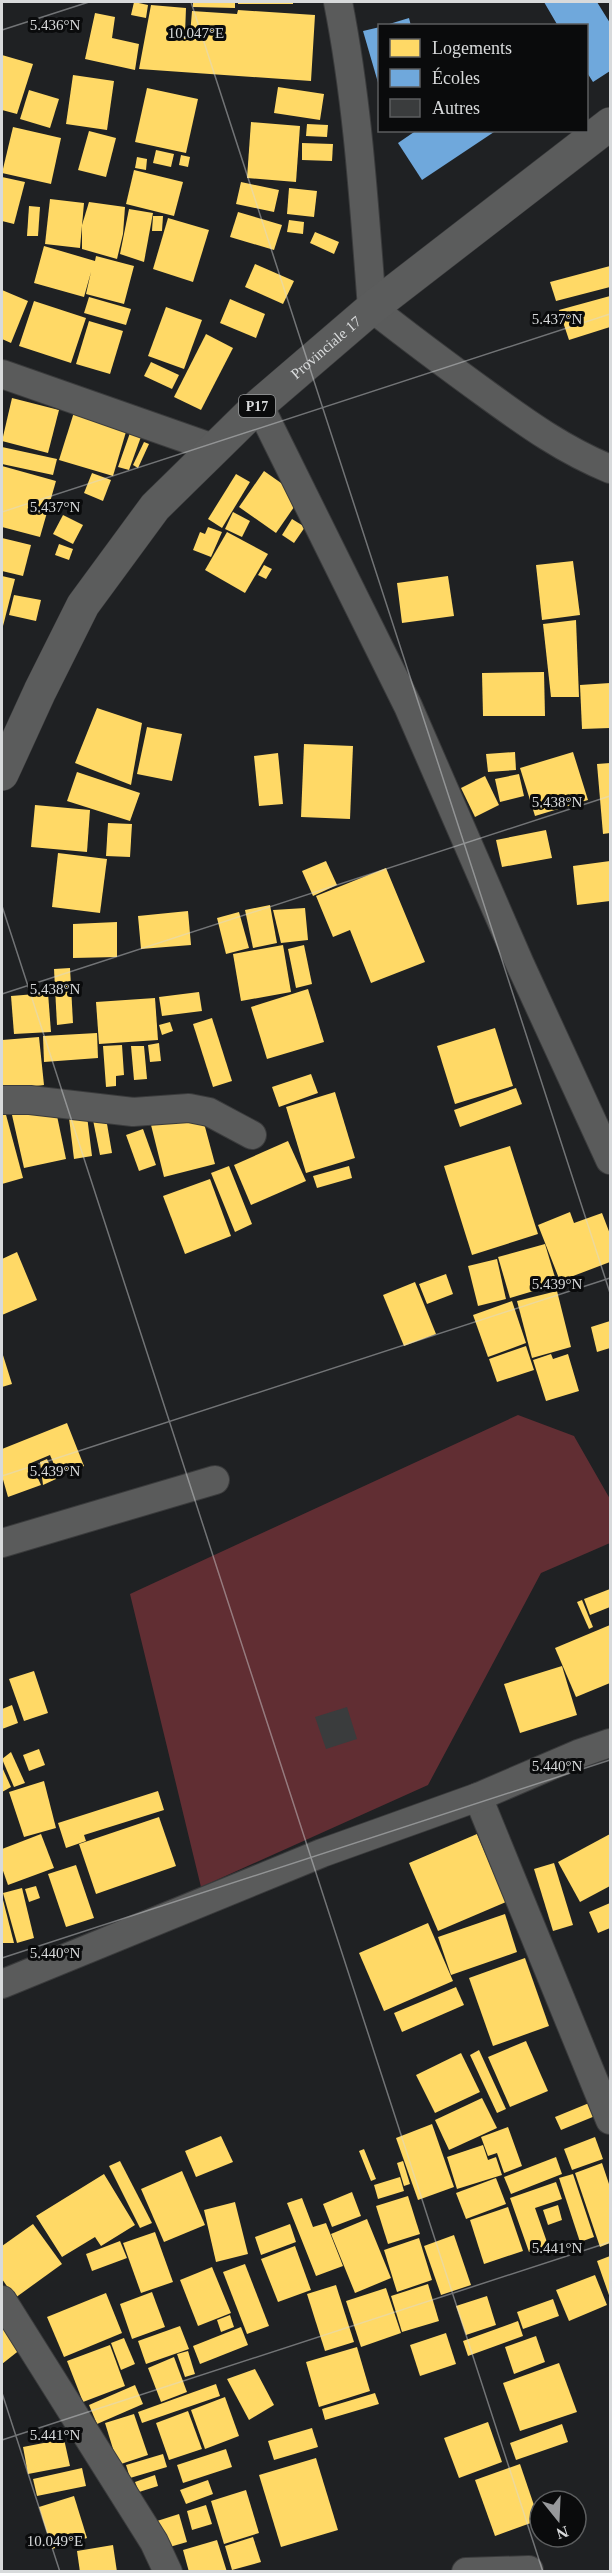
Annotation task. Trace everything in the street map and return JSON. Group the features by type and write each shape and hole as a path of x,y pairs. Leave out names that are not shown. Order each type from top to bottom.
{"main road":[{"name":"Provinciale 17","path":"2,774 39,691 83,605 155,507 259,405 372,308 610,124"}],"street":[{"path":"338,2 351,67 363,182 372,308 420,346 524,421 569,451 610,469"},
{"path":"2,374 213,448"},
{"path":"259,405 408,706 520,963 610,1160"},
{"path":"2,1100 30,1100 133,1112 189,1108 209,1112 252,1134"},
{"path":"2,1543 215,1480"},
{"path":"2,1984 311,1857 478,1797 578,1754 610,1743"},
{"path":"478,1797 610,2120"},
{"path":"2,2300 154,2542 168,2571"},
{"path":"466,2571 529,2570"}],"shaded area":[{"path":"518,1415 574,1436 610,1499 610,1543 541,1573 428,1785 201,1887 130,1594"}],"building: Logements":[{"path":"134,2 148,5 146,18 131,15"},
{"path":"193,2 235,2 235,8 193,7"},
{"path":"238,2 293,2 293,4 238,4"},
{"path":"151,5 186,8 185,34 190,35 192,11 237,14 238,10 315,15 311,81 139,69"},
{"path":"95,13 115,17 112,38 139,44 135,70 85,59"},
{"path":"2,55 33,64 17,114 2,110"},
{"path":"73,75 114,81 107,130 66,124"},
{"path":"278,87 324,94 320,120 274,113"},
{"path":"147,88 198,99 186,153 135,142"},
{"path":"29,90 59,99 50,128 20,119"},
{"path":"251,122 300,126 296,182 247,178"},
{"path":"307,124 328,125 327,137 306,136"},
{"path":"13,127 61,138 51,184 2,173"},
{"path":"89,131 116,138 106,177 78,170"},
{"path":"302,143 333,144 332,161 302,160"},
{"path":"156,150 174,154 171,167 153,163"},
{"path":"181,155 190,157 188,167 179,165"},
{"path":"137,157 147,159 146,170 135,168"},
{"path":"134,170 183,182 174,216 126,204"},
{"path":"2,177 25,182 14,224 2,221"},
{"path":"241,182 279,190 274,212 236,204"},
{"path":"289,188 317,191 314,217 287,214"},
{"path":"50,199 84,203 80,248 45,244"},
{"path":"89,202 125,207 123,234 117,259 82,249 82,225"},
{"path":"29,206 40,207 38,236 27,236"},
{"path":"129,209 153,213 144,262 120,254"},
{"path":"238,212 282,225 274,250 230,237"},
{"path":"153,216 163,216 162,231 152,231"},
{"path":"168,218 209,230 193,282 153,269"},
{"path":"289,220 304,222 303,234 287,232"},
{"path":"315,232 339,242 334,254 310,243"},
{"path":"44,246 95,261 96,256 134,266 124,304 86,294 91,272 84,297 34,283"},
{"path":"255,264 294,281 283,304 245,287"},
{"path":"610,266 610,287 556,301 550,282"},
{"path":"2,290 28,301 11,343 2,339"},
{"path":"610,296 610,327 569,340 559,310"},
{"path":"89,297 131,309 126,325 84,313"},
{"path":"230,299 265,314 256,338 220,323"},
{"path":"34,301 86,318 71,363 19,346"},
{"path":"166,307 202,320 184,369 148,356"},
{"path":"89,321 123,331 110,374 76,364"},
{"path":"206,334 233,348 201,410 174,397"},
{"path":"151,362 179,375 172,389 144,376"},
{"path":"12,398 59,410 48,453 2,441"},
{"path":"75,409 128,425 113,476 59,460"},
{"path":"131,430 142,434 129,470 118,467"},
{"path":"144,442 149,444 138,468 133,465"},
{"path":"2,447 57,459 53,475 2,464"},
{"path":"2,466 56,481 40,537 2,527"},
{"path":"264,471 301,497 276,533 239,507"},
{"path":"92,473 111,480 103,501 84,493"},
{"path":"236,474 250,482 222,528 208,519"},
{"path":"233,512 250,521 242,537 225,529"},
{"path":"63,515 83,525 73,544 53,534"},
{"path":"292,519 305,527 294,543 282,535"},
{"path":"208,527 222,532 211,557 193,550 200,532 205,534"},
{"path":"227,532 268,554 245,593 205,570"},
{"path":"2,538 31,545 23,576 2,571"},
{"path":"59,544 73,549 69,560 55,555"},
{"path":"573,561 580,615 542,620 536,565"},
{"path":"264,565 272,569 266,579 258,575"},
{"path":"2,576 15,579 2,630"},
{"path":"448,576 454,616 402,623 397,583"},
{"path":"14,595 41,600 36,621 9,615"},
{"path":"576,620 579,697 551,697 543,624"},
{"path":"544,672 545,716 483,716 482,673"},
{"path":"610,683 610,728 582,729 580,685"},
{"path":"97,708 142,723 131,785 75,763"},
{"path":"147,727 182,734 172,781 137,774"},
{"path":"304,744 353,746 350,819 301,817"},
{"path":"515,752 516,770 488,772 486,754"},
{"path":"573,752 588,800 535,816 520,768"},
{"path":"278,753 283,804 259,806 254,756"},
{"path":"610,763 610,833 603,834 597,764"},
{"path":"77,772 140,793 130,821 67,801"},
{"path":"519,774 524,796 500,802 495,779"},
{"path":"485,776 499,805 475,817 461,788"},
{"path":"35,805 90,810 87,852 31,847"},
{"path":"108,823 132,824 130,857 106,856"},
{"path":"546,830 552,858 502,867 496,840"},
{"path":"58,853 107,859 100,913 52,907"},
{"path":"326,861 337,885 313,896 302,871"},
{"path":"610,861 610,901 577,905 573,866"},
{"path":"386,868 425,962 371,983 350,930 333,937 316,896"},
{"path":"270,905 277,943 253,948 245,910"},
{"path":"305,908 308,940 281,943 273,910"},
{"path":"188,911 191,945 141,949 138,916"},
{"path":"239,912 249,948 226,954 217,918"},
{"path":"117,922 117,957 73,958 73,924"},
{"path":"283,945 291,992 241,1001 233,954"},
{"path":"304,945 312,984 296,988 288,949"},
{"path":"70,968 73,1023 57,1025 54,969"},
{"path":"308,989 324,1042 267,1059 251,1007"},
{"path":"199,992 202,1011 162,1016 159,997"},
{"path":"48,993 51,1032 14,1034 11,996"},
{"path":"155,998 158,1040 99,1044 96,1002"},
{"path":"212,1018 232,1081 213,1087 193,1024"},
{"path":"170,1022 173,1031 162,1035 159,1025"},
{"path":"495,1028 513,1086 455,1104 437,1046"},
{"path":"97,1033 98,1058 44,1062 43,1036"},
{"path":"39,1037 44,1085 2,1090 2,1040"},
{"path":"159,1043 161,1061 150,1062 148,1045"},
{"path":"122,1045 124,1075 116,1076 116,1086 106,1087 103,1046"},
{"path":"131,1046 144,1046 147,1079 134,1080"},
{"path":"311,1074 318,1093 279,1107 272,1087"},
{"path":"516,1088 522,1104 460,1127 454,1110"},
{"path":"335,1092 355,1158 306,1173 286,1107"},
{"path":"55,1106 66,1159 24,1168 12,1115"},
{"path":"5,1111 23,1178 2,1184 2,1112"},
{"path":"201,1112 215,1164 164,1177 151,1125"},
{"path":"87,1116 92,1156 74,1159 69,1118"},
{"path":"106,1118 112,1153 100,1155 93,1120"},
{"path":"143,1129 156,1165 139,1171 126,1135"},
{"path":"288,1141 306,1181 251,1205 234,1165"},
{"path":"510,1146 538,1234 472,1255 444,1166"},
{"path":"229,1166 252,1224 235,1232 211,1173"},
{"path":"349,1166 352,1178 317,1188 313,1176"},
{"path":"210,1179 231,1236 185,1254 163,1196"},
{"path":"570,1212 574,1223 602,1213 610,1234 610,1262 560,1281 538,1225"},
{"path":"545,1244 557,1284 510,1298 498,1257"},
{"path":"17,1252 37,1300 2,1315 2,1259"},
{"path":"497,1259 506,1299 478,1306 468,1266"},
{"path":"446,1274 453,1294 427,1304 419,1284"},
{"path":"415,1282 436,1334 404,1346 383,1295"},
{"path":"557,1291 571,1347 532,1358 517,1301"},
{"path":"512,1301 526,1343 488,1357 473,1315"},
{"path":"610,1321 610,1348 597,1352 591,1327"},
{"path":"526,1346 534,1370 497,1382 489,1359"},
{"path":"2,1352 12,1384 2,1387"},
{"path":"551,1354 553,1359 568,1354 579,1391 546,1401 533,1360"},
{"path":"67,1423 84,1466 59,1476 50,1455 31,1463 41,1485 8,1497 2,1476 2,1449"},
{"path":"47,1459 56,1479 43,1485 40,1462"},
{"path":"610,1589 610,1607 590,1615 584,1599"},
{"path":"582,1600 593,1627 589,1629 577,1602"},
{"path":"610,1625 610,1683 576,1697 555,1648"},
{"path":"562,1666 577,1715 520,1733 504,1684"},
{"path":"34,1671 48,1713 24,1721 9,1679"},
{"path":"12,1705 18,1723 2,1729 2,1709"},
{"path":"39,1749 45,1765 29,1771 23,1755"},
{"path":"11,1752 25,1783 14,1787 2,1759"},
{"path":"2,1767 11,1787 2,1792"},
{"path":"44,1781 56,1828 24,1837 9,1792"},
{"path":"158,1791 164,1810 84,1835 86,1841 66,1848 58,1823"},
{"path":"159,1817 176,1866 96,1894 79,1844"},
{"path":"41,1834 54,1868 8,1885 2,1868 2,1849"},
{"path":"477,1834 506,1902 438,1931 409,1863"},
{"path":"610,1834 610,1886 580,1902 558,1862"},
{"path":"554,1863 573,1925 553,1931 534,1869"},
{"path":"76,1865 94,1918 66,1927 48,1874"},
{"path":"36,1886 40,1898 29,1902 25,1889"},
{"path":"22,1888 34,1938 17,1943 3,1893"},
{"path":"2,1896 14,1943 2,1943"},
{"path":"610,1903 610,1928 598,1933 589,1912"},
{"path":"505,1914 517,1952 451,1975 438,1937"},
{"path":"428,1923 453,1981 384,2011 359,1953"},
{"path":"525,1958 549,2026 493,2046 469,1978"},
{"path":"456,1987 464,2005 402,2032 394,2013"},
{"path":"526,2041 548,2091 510,2107 488,2057"},
{"path":"479,2050 506,2109 497,2113 470,2055"},
{"path":"461,2053 480,2092 435,2113 416,2075"},
{"path":"482,2098 497,2128 449,2150 435,2120"},
{"path":"594,2101 600,2114 561,2130 555,2117"},
{"path":"432,2124 454,2187 418,2200 396,2138"},
{"path":"508,2127 522,2166 504,2173 497,2153 488,2156 481,2137"},
{"path":"221,2136 233,2162 196,2177 185,2151"},
{"path":"595,2137 603,2159 572,2170 564,2149"},
{"path":"483,2145 488,2160 496,2157 502,2175 457,2189 447,2157"},
{"path":"364,2149 376,2179 371,2181 359,2151"},
{"path":"556,2157 562,2174 511,2194 504,2177"},
{"path":"120,2161 152,2223 140,2228 109,2166"},
{"path":"403,2161 410,2184 404,2186 397,2163"},
{"path":"602,2163 610,2187 610,2243 600,2247 575,2173"},
{"path":"182,2171 205,2225 164,2242 141,2189"},
{"path":"104,2174 135,2225 101,2246 95,2237 62,2257 36,2216"},
{"path":"573,2174 594,2237 580,2242 559,2178"},
{"path":"400,2177 404,2191 378,2199 374,2185"},
{"path":"496,2178 506,2204 466,2219 456,2193"},
{"path":"556,2182 562,2199 535,2208 548,2245 529,2252 510,2198"},
{"path":"352,2192 361,2216 332,2227 323,2204"},
{"path":"408,2196 420,2234 388,2244 376,2206"},
{"path":"302,2198 313,2227 326,2223 343,2266 316,2276 287,2203"},
{"path":"235,2202 248,2254 216,2262 204,2210"},
{"path":"558,2205 562,2220 548,2225 543,2210"},
{"path":"508,2207 523,2251 484,2264 470,2220"},
{"path":"367,2219 391,2278 355,2293 331,2234"},
{"path":"33,2224 62,2264 15,2298 2,2279 2,2246"},
{"path":"290,2224 296,2242 261,2255 255,2237"},
{"path":"155,2232 173,2282 141,2293 123,2243"},
{"path":"454,2235 471,2285 441,2295 424,2246"},
{"path":"419,2238 432,2280 397,2292 384,2250"},
{"path":"120,2241 127,2258 92,2271 86,2254"},
{"path":"295,2246 311,2290 278,2302 261,2259"},
{"path":"610,2256 610,2298 597,2261"},
{"path":"245,2264 269,2326 247,2334 223,2272"},
{"path":"212,2267 231,2313 198,2326 180,2280"},
{"path":"595,2275 607,2305 569,2321 556,2290"},
{"path":"428,2284 439,2321 402,2332 391,2296"},
{"path":"336,2285 354,2342 325,2351 307,2294"},
{"path":"386,2288 401,2333 361,2347 346,2301"},
{"path":"152,2292 165,2327 132,2339 120,2304"},
{"path":"106,2293 122,2333 64,2357 47,2317"},
{"path":"487,2296 496,2325 466,2335 456,2306"},
{"path":"553,2299 559,2316 523,2329 517,2312"},
{"path":"2,2314 26,2345 2,2364"},
{"path":"230,2315 234,2327 221,2332 217,2320"},
{"path":"518,2321 523,2336 468,2356 463,2341"},
{"path":"180,2326 189,2349 146,2364 138,2341"},
{"path":"241,2327 248,2345 200,2364 193,2346"},
{"path":"446,2333 456,2364 420,2376 410,2345"},
{"path":"536,2336 545,2362 514,2374 505,2347"},
{"path":"124,2338 135,2364 121,2370 111,2343"},
{"path":"110,2345 125,2386 83,2402 67,2361"},
{"path":"357,2347 370,2391 319,2407 306,2362"},
{"path":"188,2351 195,2374 185,2377 177,2354"},
{"path":"174,2357 187,2392 161,2402 148,2368"},
{"path":"559,2363 577,2412 520,2431 503,2383"},
{"path":"255,2369 274,2405 249,2420 227,2379"},
{"path":"216,2384 220,2396 142,2423 138,2412"},
{"path":"135,2385 143,2404 97,2424 89,2405"},
{"path":"375,2393 379,2404 325,2420 322,2409"},
{"path":"225,2397 239,2436 205,2449 191,2410"},
{"path":"188,2411 202,2449 169,2460 156,2423"},
{"path":"134,2414 148,2455 118,2465 105,2423"},
{"path":"488,2422 502,2462 459,2478 444,2438"},
{"path":"562,2424 568,2442 516,2460 510,2443"},
{"path":"312,2428 318,2447 274,2460 268,2441"},
{"path":"64,2439 70,2466 28,2474 23,2447"},
{"path":"226,2449 232,2467 183,2483 177,2465"},
{"path":"163,2454 167,2467 130,2478 126,2465"},
{"path":"316,2458 338,2530 281,2547 259,2475"},
{"path":"520,2464 528,2489 528,2524 495,2536 475,2480"},
{"path":"82,2468 86,2486 37,2496 33,2479"},
{"path":"155,2475 158,2486 139,2492 135,2482"},
{"path":"208,2480 213,2494 186,2504 180,2490"},
{"path":"246,2490 259,2533 224,2544 211,2501"},
{"path":"74,2496 87,2538 52,2549 39,2507"},
{"path":"206,2505 212,2524 192,2530 187,2511"},
{"path":"179,2514 187,2542 166,2548 157,2521"},
{"path":"253,2537 261,2562 232,2570 225,2546"},
{"path":"217,2540 227,2572 189,2572 183,2550"},
{"path":"113,2545 117,2572 80,2572 77,2551"}],"building: Écoles":[{"path":"544,2 597,2 610,23 610,71 593,82 588,74 588,24 557,24"},
{"path":"409,18 410,24 389,24"},
{"path":"378,27 378,83 363,31"},
{"path":"414,132 494,132 422,180 398,143"}],"building: Autres":[{"path":"347,1707 357,1739 326,1749 315,1717"}]}
